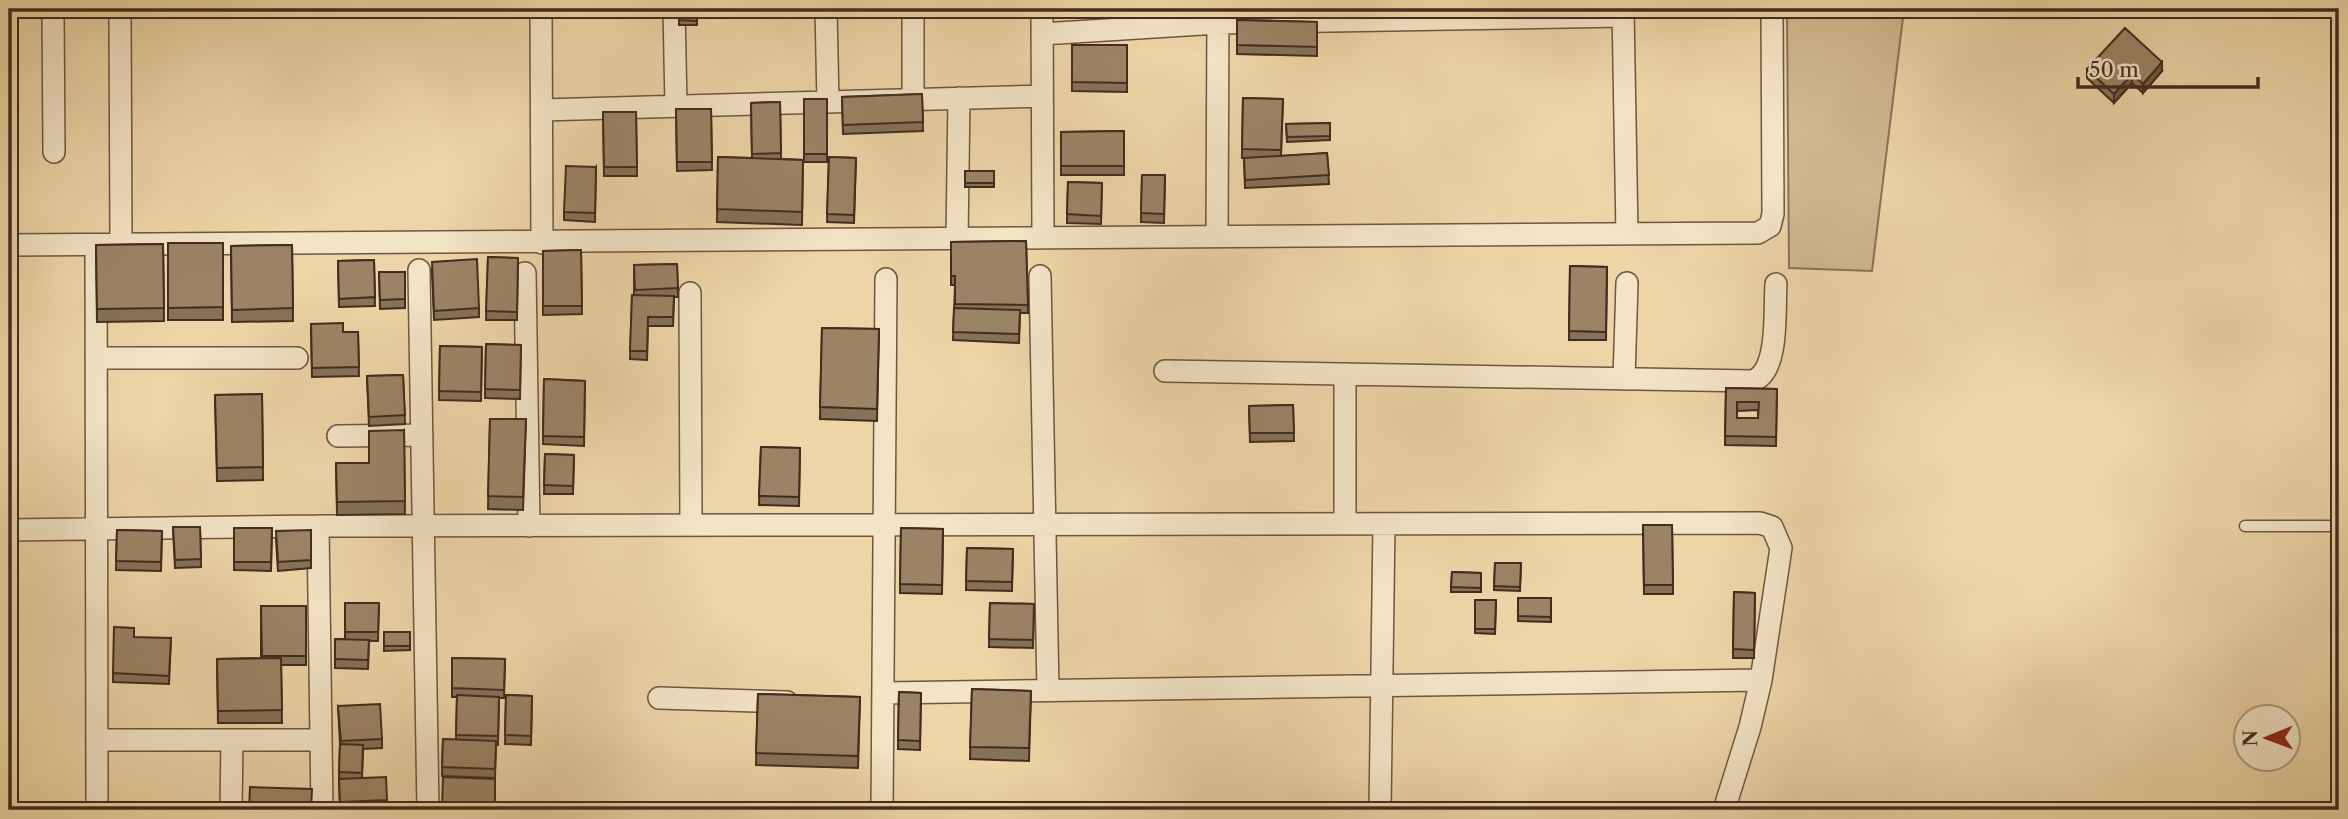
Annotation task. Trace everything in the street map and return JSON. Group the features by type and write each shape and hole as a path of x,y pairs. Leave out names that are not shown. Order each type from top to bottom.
{"street":[{"path":"53,9 54,152"},
{"path":"120,9 121,245"},
{"path":"541,9 542,243"},
{"path":"674,9 676,106"},
{"path":"826,9 828,102"},
{"path":"912,100 913,9"},
{"path":"1042,9 1043,238"},
{"path":"9,245 1758,233 1770,226 1773,214 1772,9"},
{"path":"1042,34 1218,16 1623,12 1626,234"},
{"path":"1217,235 1218,16"},
{"path":"542,110 1042,96"},
{"path":"957,239 958,98"},
{"path":"96,245 97,810"},
{"path":"419,270 428,810"},
{"path":"525,273 529,526"},
{"path":"1041,276 1048,690"},
{"path":"882,810 886,279"},
{"path":"1624,379 1627,283"},
{"path":"1165,371 1742,382 1760,379 1770,364 1776,284"},
{"path":"690,293 691,525"},
{"path":"96,358 297,358"},
{"path":"1345,374 1345,524"},
{"path":"338,436 422,435"},
{"path":"9,530 318,526 1760,523 1772,527 1780,548 1761,680 1750,727 1724,810"},
{"path":"1380,810 1384,685 1384,524"},
{"path":"318,526 322,810"},
{"path":"857,705 883,699 1048,690 1761,680"},
{"path":"659,698 804,703"},
{"path":"97,740 321,740"},
{"path":"231,810 232,740"}],"lane":[{"path":"2245,526 2339,526"}],"shaded area":[{"path":"1787,9 1904,9 1872,271 1789,268"}],"building":[{"path":"679,9 697,9 697,21 679,20"},
{"path":"1237,20 1317,22 1317,47 1237,45"},
{"path":"2125,28 2162,62 2143,84 2132,74 2114,94 2087,69"},
{"path":"1072,45 1127,45 1127,83 1072,82"},
{"path":"922,94 923,122 843,125 842,97"},
{"path":"1243,98 1283,99 1281,150 1242,149"},
{"path":"804,99 827,99 827,154 804,154"},
{"path":"780,102 781,153 752,154 751,103"},
{"path":"676,109 711,109 712,162 677,162"},
{"path":"603,112 636,112 637,167 604,167"},
{"path":"1330,123 1330,136 1287,137 1286,124"},
{"path":"1124,131 1124,166 1061,166 1061,132"},
{"path":"1327,153 1329,175 1245,180 1244,158"},
{"path":"718,157 803,160 802,212 717,209"},
{"path":"829,157 856,158 854,215 827,214"},
{"path":"566,166 596,167 595,213 564,212"},
{"path":"965,171 994,171 994,183 965,183"},
{"path":"1142,175 1165,175 1164,214 1141,213"},
{"path":"1068,182 1102,183 1101,216 1067,214"},
{"path":"1026,241 1028,305 955,304 955,276 951,276 951,242"},
{"path":"168,243 223,243 223,307 168,308"},
{"path":"163,244 164,308 97,309 96,245"},
{"path":"292,245 293,308 232,310 231,246"},
{"path":"581,250 582,306 543,306 543,251"},
{"path":"488,257 518,258 517,312 486,311"},
{"path":"477,259 479,308 434,311 432,262"},
{"path":"374,260 375,297 339,299 338,261"},
{"path":"677,264 678,288 635,290 634,265"},
{"path":"1570,266 1607,267 1606,332 1569,331"},
{"path":"379,272 405,272 405,299 380,300"},
{"path":"632,295 674,296 673,317 648,317 647,351 630,351"},
{"path":"954,308 1020,310 1019,334 953,332"},
{"path":"343,323 343,332 358,332 359,367 312,368 311,324"},
{"path":"822,328 879,329 877,409 820,407"},
{"path":"486,344 521,345 520,390 485,389"},
{"path":"440,346 482,347 481,392 439,391"},
{"path":"403,375 405,415 369,417 367,376"},
{"path":"544,379 585,381 584,437 543,436"},
{"path":"1726,388 1777,389 1776,437 1725,436","holes":["1737,402 1759,402 1758,418 1737,418"]},
{"path":"262,394 263,467 217,468 215,395"},
{"path":"1293,405 1294,433 1250,433 1249,406"},
{"path":"490,419 526,419 523,497 488,496"},
{"path":"404,430 405,501 337,502 336,463 369,463 369,431"},
{"path":"761,447 800,448 799,497 759,496"},
{"path":"545,454 574,455 573,486 544,485"},
{"path":"1643,525 1672,525 1673,585 1644,585"},
{"path":"173,527 200,527 201,559 175,560"},
{"path":"234,528 272,528 271,562 234,562"},
{"path":"901,528 943,529 942,585 900,584"},
{"path":"117,530 162,531 161,562 116,561"},
{"path":"311,530 311,560 278,562 276,531"},
{"path":"967,548 1013,549 1012,582 966,581"},
{"path":"1495,563 1521,563 1520,587 1494,586"},
{"path":"1452,572 1481,573 1481,588 1451,587"},
{"path":"1734,592 1755,593 1754,650 1733,649"},
{"path":"1518,598 1551,598 1551,617 1518,616"},
{"path":"1475,600 1496,600 1495,629 1475,629"},
{"path":"345,603 379,603 378,632 345,632"},
{"path":"990,603 1034,604 1033,640 989,639"},
{"path":"261,606 306,606 306,656 262,656"},
{"path":"114,627 134,628 134,637 171,638 169,676 113,673"},
{"path":"384,632 410,632 410,646 384,646"},
{"path":"335,639 369,640 368,660 335,659"},
{"path":"281,658 282,710 218,711 217,659"},
{"path":"452,658 505,659 504,690 452,688"},
{"path":"972,689 1031,691 1029,748 970,747"},
{"path":"899,692 921,693 920,741 898,740"},
{"path":"758,694 860,697 858,756 756,753"},
{"path":"457,695 499,697 498,736 456,735"},
{"path":"506,695 532,696 531,736 505,735"},
{"path":"380,704 382,739 341,741 338,706"},
{"path":"443,739 496,741 495,769 442,767"},
{"path":"340,744 363,745 362,773 339,772"},
{"path":"386,777 387,800 340,802 339,779"},
{"path":"443,777 495,779 495,810 442,810"},
{"path":"250,787 312,789 311,810 249,810"}]}
